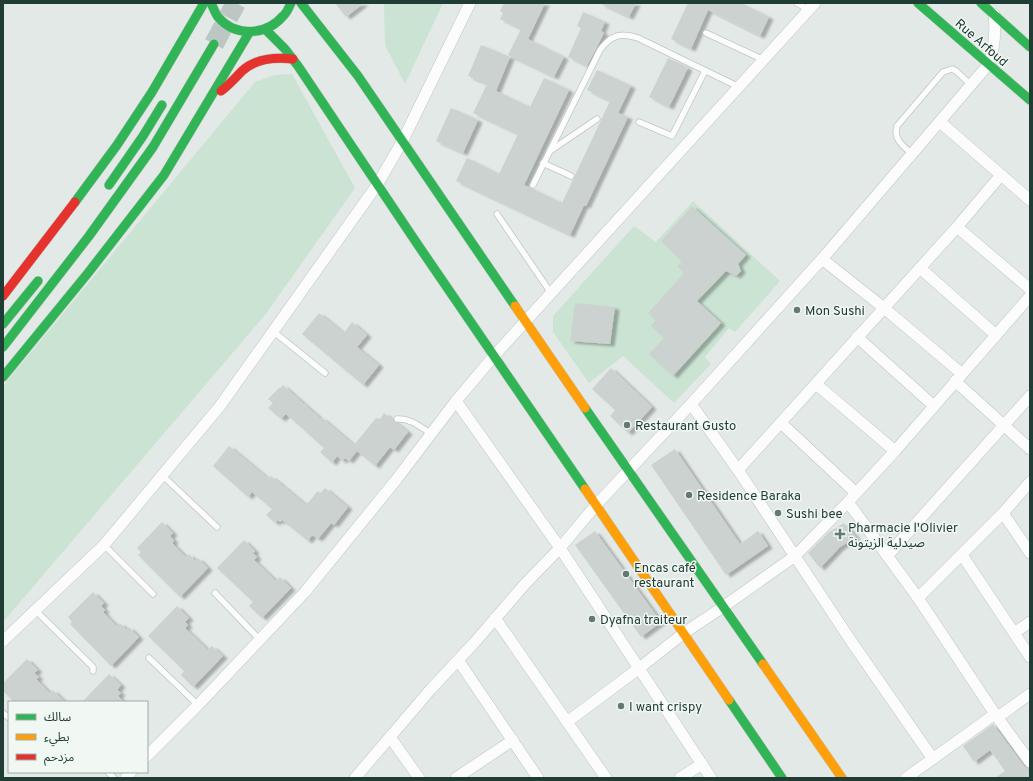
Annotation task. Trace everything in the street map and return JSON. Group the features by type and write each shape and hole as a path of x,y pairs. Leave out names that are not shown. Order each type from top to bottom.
{"main road":[{"path":"3,296 107,159 152,92 204,3"},
{"path":"211,3 213,10 222,22 235,30 249,33 266,30 277,24 285,15 291,3"},
{"path":"301,3 358,76 628,471 842,778"},
{"name":"Rue Arfoud","path":"918,3 1030,100"},
{"path":"981,3 1030,47"},
{"path":"266,30 293,59 493,357 684,633 782,778"},
{"path":"3,377 88,273 164,175 249,33"},
{"path":"3,347 89,236 153,147 214,44"},
{"path":"212,96 223,91 243,70 258,60 270,57 293,59"},
{"path":"105,192 143,136 167,96"},
{"path":"3,324 43,274"}],"street":[{"path":"3,641 104,545 220,406 377,186 402,142 470,3"},
{"path":"148,755 198,705 305,592 336,555 456,401 493,357 812,6"},
{"path":"355,778 525,584 560,548 596,505 691,404 822,259 971,85 988,64 993,52 995,38 994,14"},
{"path":"940,122 1030,200"},
{"path":"738,470 957,227 1001,175"},
{"path":"957,227 1030,289"},
{"path":"822,259 884,308 958,377 1004,426 1030,449"},
{"path":"920,268 996,335"},
{"path":"567,722 684,633 795,556 895,451 1030,296"},
{"path":"857,337 934,406"},
{"path":"816,384 895,451"},
{"path":"887,556 1030,396"},
{"path":"456,401 560,548 638,669 711,778"},
{"path":"691,404 738,470 851,641 932,759"},
{"path":"780,423 856,493"},
{"path":"918,598 1003,513 1030,482"},
{"path":"848,502 918,598 996,716 1029,758"},
{"path":"1003,513 1030,553"},
{"path":"962,555 1030,657"},
{"path":"495,618 606,778"},
{"path":"1014,633 1030,622"},
{"path":"458,660 538,778"},
{"path":"906,778 1030,694"},
{"path":"390,737 419,778"},
{"path":"456,778 513,740"},
{"path":"680,778 702,764"}],"lane":[{"path":"797,3 812,6"},
{"path":"706,33 764,60"},
{"path":"533,185 600,50 605,43 615,36 626,34 638,38 739,87"},
{"path":"912,154 896,138 895,132 897,126 943,72 952,69 971,85"},
{"path":"639,122 672,136 705,71"},
{"path":"549,151 597,119"},
{"path":"543,163 571,176"},
{"path":"497,214 551,293"},
{"path":"274,332 325,373"},
{"path":"397,419 403,418 410,421 431,434"},
{"path":"163,476 216,527"},
{"path":"104,545 153,594"},
{"path":"215,594 260,640"},
{"path":"35,610 92,667 93,671"},
{"path":"149,658 198,705"}],"green space":[{"path":"384,3 443,3 405,84 385,45"},
{"path":"292,74 355,188 265,315 3,622 3,386 255,82 275,75"},
{"path":"693,201 780,281 735,332 729,328 705,357 711,364 674,403 623,356 589,383 553,332 553,316 634,226 656,242"}],"building":[{"path":"335,3 364,3 346,17"},
{"path":"504,3 545,3 528,39 564,57 554,77 508,55 521,29 500,19 503,13 500,11"},
{"path":"599,3 636,3 629,17"},
{"path":"688,3 740,3 769,17 760,36 708,10 691,49 671,39"},
{"path":"583,12 605,22 601,31 604,33 587,66 568,57 581,28 577,26"},
{"path":"481,45 510,57 496,91 530,107 544,78 569,90 524,185 562,203 610,101 587,90 597,70 631,86 618,113 628,117 586,206 584,205 570,235 456,181 467,158 499,174 518,134 473,113 487,84 468,76"},
{"path":"668,58 688,68 669,107 649,97"},
{"path":"451,108 478,120 463,153 436,141"},
{"path":"692,206 746,255 738,264 741,271 736,276 726,271 697,301 721,323 673,376 649,354 664,338 651,326 656,320 648,313 684,273 677,266 682,261 661,241"},
{"path":"575,303 615,307 610,344 570,341"},
{"path":"319,313 344,333 352,322 367,335 357,347 379,365 363,385 302,334"},
{"path":"611,368 652,407 628,433 610,416 615,410 592,389"},
{"path":"283,385 321,419 322,418 354,445 376,418 380,419 384,413 408,432 394,450 390,447 375,466 357,451 349,461 345,458 342,461 337,456 332,463 320,452 324,448 286,414 281,419 268,408 273,403 268,399"},
{"path":"229,446 265,476 270,478 271,476 306,505 318,491 320,493 325,488 348,507 334,525 331,523 318,539 312,535 308,541 282,520 280,522 278,520 275,523 266,515 272,509 252,492 248,497 213,466"},
{"name":"Residence Baraka","path":"675,449 740,544 758,531 768,546 726,575 651,465"},
{"path":"162,522 173,533 170,536 174,541 172,543 186,557 189,554 195,561 198,558 208,568 180,597 138,555 141,552 137,548"},
{"path":"844,523 856,537 840,547 820,568 808,553 829,532"},
{"path":"595,531 661,622 641,637 575,545"},
{"path":"244,540 255,551 253,553 257,557 254,560 276,581 280,577 291,588 262,618 249,606 253,602 217,568"},
{"path":"93,592 104,603 101,606 105,610 103,612 117,626 120,623 127,630 129,627 139,637 111,666 70,624 72,622 68,617"},
{"path":"177,606 189,618 185,622 188,625 185,628 208,650 212,646 223,656 193,687 181,675 184,671 148,636"},
{"path":"27,659 38,670 34,673 39,677 36,679 50,693 53,690 64,701 13,701 3,691 3,683"},
{"path":"109,674 121,685 117,690 121,693 118,696 123,701 83,701"},
{"path":"993,724 1024,766 1030,771 1030,778 995,778 1005,771 990,750 974,762 963,746"}],"tunnel":[{"path":"214,44 236,3"}],"traffic: fast":[{"path":"75,202 117,145 152,92 204,3"},
{"path":"211,3 218,17 225,24 242,31 250,32 276,23 286,13 291,3"},
{"path":"301,3 358,76 515,306"},
{"path":"918,3 1030,100"},
{"path":"981,3 1030,47"},
{"path":"266,30 285,49 298,66 585,489"},
{"path":"3,377 88,273 164,175 249,33"},
{"path":"3,347 89,236 153,147 214,44"},
{"path":"109,185 143,136 162,105"},
{"path":"3,324 38,281"},
{"path":"585,408 763,664"},
{"path":"729,700 782,778"}],"traffic: slow":[{"path":"515,306 585,408"},
{"path":"585,489 729,700"},
{"path":"763,664 842,778"}],"traffic: jam":[{"path":"221,91 242,71 253,63 273,58 293,59"},
{"path":"3,296 75,202"}],"place":[{"name":"Mon Sushi","path":"797,310"},
{"name":"Restaurant Gusto","path":"627,425"},
{"name":"Residence Baraka","path":"689,495"},
{"name":"Sushi bee","path":"778,513"},
{"name":"Pharmacie l'Olivier صيدلية الزيتونة","path":"840,534"},
{"name":"Encas café restaurant","path":"626,574"},
{"name":"Dyafna traiteur","path":"592,619"},
{"name":"I want crispy","path":"621,706"}]}
